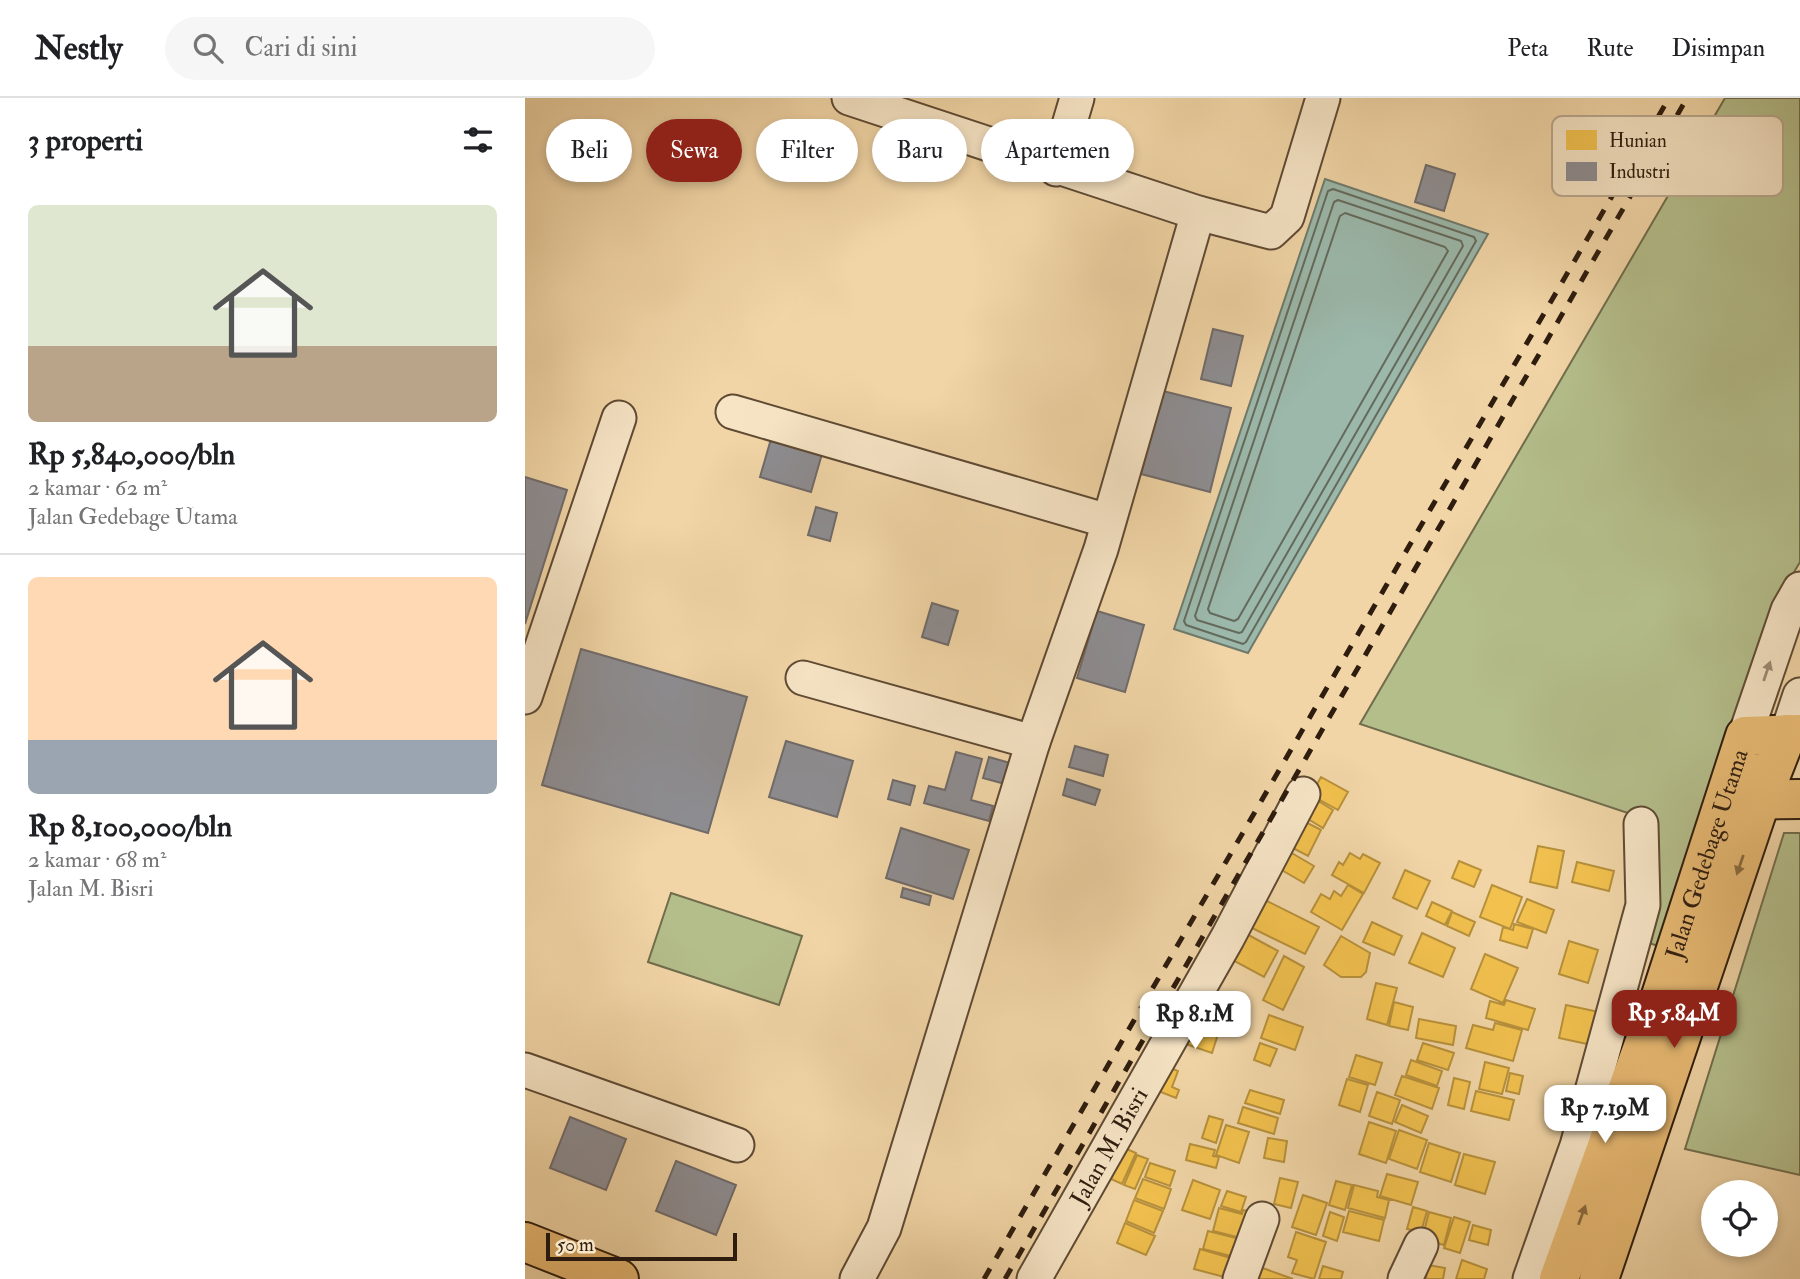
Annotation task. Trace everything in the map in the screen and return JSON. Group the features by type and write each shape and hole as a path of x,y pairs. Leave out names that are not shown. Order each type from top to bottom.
{"main road":[{"path":"1745,736 1793,734"},
{"name":"Jalan Gedebage Utama","path":"1559,1279 1657,1008 1743,800 1793,734"},
{"name":"Jalan Gedebage Utama","path":"1599,1279 1743,800 1745,736"},
{"path":"1743,800 1800,799"},
{"path":"525,1242 618,1279"}],"street":[{"path":"1071,119 1077,98"},
{"path":"1098,182 1271,232 1278,228 1287,216 1323,98"},
{"path":"839,100 981,145"},
{"path":"857,1279 884,1228 1033,743 1108,521 1198,213"},
{"path":"733,412 1108,521"},
{"path":"525,697 619,418"},
{"name":"Jalan Gedebage Utama","path":"1745,736 1788,610 1800,589"},
{"path":"803,678 1033,743"},
{"name":"Jalan Gedebage Utama","path":"1793,734 1800,695"},
{"name":"Jalan M. Bisri","path":"1034,1279 1228,937 1303,794"},
{"path":"1530,1279 1577,1146 1643,905 1641,824"},
{"path":"525,1070 737,1145"},
{"path":"1240,1279 1262,1219"},
{"path":"1405,1279 1421,1245"}],"green space":[{"path":"1725,98 1800,98 1800,562 1775,604 1661,947 1643,941 1649,820 1360,724 1668,196 1783,196 1783,116 1715,116"},
{"path":"1784,833 1800,833 1800,1175 1685,1149"},
{"path":"671,893 802,936 779,1005 648,962"}],"water":[{"path":"1325,179 1488,234 1248,653 1174,629"}],"building: Hunian":[{"path":"1321,777 1348,792 1338,810 1311,795"},
{"path":"1313,798 1333,810 1323,828 1303,816"},
{"path":"1300,819 1321,830 1308,856 1287,845"},
{"path":"1538,846 1564,851 1557,888 1530,882"},
{"path":"1283,848 1314,866 1304,883 1273,865"},
{"path":"1350,853 1360,859 1363,854 1380,863 1364,893 1332,875 1339,862 1343,865"},
{"path":"1459,861 1481,870 1474,887 1452,878"},
{"path":"1577,862 1614,871 1609,891 1572,882"},
{"path":"1405,870 1430,881 1417,909 1393,898"},
{"path":"1348,885 1363,894 1342,930 1311,912 1321,894 1330,899 1334,891 1341,896"},
{"path":"1492,885 1522,897 1510,929 1480,917"},
{"path":"1527,899 1554,910 1546,933 1517,922"},
{"path":"1265,900 1319,927 1305,954 1252,928"},
{"path":"1432,902 1452,911 1445,925 1426,916"},
{"path":"1452,912 1475,922 1469,936 1447,926"},
{"path":"1372,922 1402,936 1394,955 1363,942"},
{"path":"1514,924 1533,929 1527,948 1500,940 1503,927 1513,930"},
{"path":"1243,932 1278,951 1264,977 1229,958"},
{"path":"1422,933 1455,948 1443,977 1409,963"},
{"path":"1341,936 1370,953 1366,972 1361,977 1341,977 1324,965"},
{"path":"1569,941 1598,950 1588,983 1559,974"},
{"path":"1485,954 1518,968 1503,1003 1471,989"},
{"path":"1284,956 1304,967 1283,1010 1263,1000"},
{"path":"1376,983 1397,988 1387,1025 1367,1019"},
{"path":"1506,1000 1535,1009 1528,1030 1486,1018 1490,1001 1504,1005"},
{"path":"1394,1002 1413,1007 1408,1030 1389,1026"},
{"path":"1566,1005 1599,1012 1592,1045 1559,1038"},
{"path":"1269,1015 1303,1027 1295,1050 1261,1038"},
{"path":"1419,1019 1456,1026 1453,1045 1416,1038"},
{"path":"1186,1021 1219,1031 1212,1053 1180,1042"},
{"path":"1495,1023 1522,1030 1513,1061 1466,1048 1473,1025 1493,1030"},
{"path":"1260,1043 1277,1049 1270,1066 1254,1060"},
{"path":"1423,1043 1454,1053 1448,1070 1417,1060"},
{"path":"1356,1055 1382,1063 1375,1085 1349,1077"},
{"path":"1411,1060 1442,1071 1437,1086 1406,1075"},
{"path":"1485,1062 1509,1068 1502,1094 1479,1089"},
{"path":"1163,1065 1178,1071 1172,1087 1179,1090 1176,1098 1153,1089"},
{"path":"1510,1073 1523,1076 1519,1094 1506,1091"},
{"path":"1402,1076 1439,1088 1432,1109 1395,1095"},
{"path":"1454,1078 1470,1082 1464,1109 1448,1105"},
{"path":"1347,1079 1368,1085 1360,1112 1339,1105"},
{"path":"1250,1090 1284,1100 1280,1114 1245,1103"},
{"path":"1476,1091 1514,1100 1509,1120 1471,1111"},
{"path":"1377,1092 1400,1100 1392,1124 1369,1116"},
{"path":"1402,1105 1428,1116 1421,1133 1395,1122"},
{"path":"1243,1107 1278,1118 1274,1134 1238,1123"},
{"path":"1209,1116 1223,1120 1216,1143 1202,1138"},
{"path":"1369,1122 1396,1131 1386,1163 1359,1154"},
{"path":"1226,1125 1249,1132 1239,1163 1216,1155"},
{"path":"1399,1130 1427,1140 1417,1169 1389,1159"},
{"path":"1268,1138 1287,1141 1284,1162 1264,1158"},
{"path":"1113,1143 1136,1153 1122,1184 1111,1179 1120,1159"},
{"path":"1429,1143 1460,1153 1451,1182 1420,1172"},
{"path":"1190,1144 1215,1150 1213,1156 1219,1157 1216,1168 1186,1160"},
{"path":"1464,1154 1495,1162 1485,1194 1455,1185"},
{"path":"1137,1155 1148,1159 1135,1189 1124,1185"},
{"path":"1150,1163 1175,1171 1170,1186 1145,1177"},
{"path":"1387,1174 1418,1182 1411,1205 1380,1196"},
{"path":"1280,1178 1298,1182 1291,1208 1274,1204"},
{"path":"1143,1179 1171,1189 1164,1209 1135,1198"},
{"path":"1193,1180 1220,1190 1210,1219 1182,1210"},
{"path":"1336,1181 1352,1185 1345,1210 1329,1205"},
{"path":"1354,1185 1378,1191 1377,1197 1389,1200 1385,1218 1348,1208"},
{"path":"1227,1191 1246,1197 1241,1212 1221,1206"},
{"path":"1303,1195 1327,1203 1316,1235 1292,1227"},
{"path":"1134,1200 1163,1211 1154,1233 1126,1221"},
{"path":"1413,1207 1427,1211 1421,1232 1407,1229"},
{"path":"1219,1208 1242,1214 1243,1210 1256,1213 1249,1240 1213,1231"},
{"path":"1349,1211 1384,1220 1379,1241 1343,1232"},
{"path":"1330,1212 1344,1217 1337,1241 1323,1236"},
{"path":"1429,1212 1451,1218 1444,1245 1422,1239"},
{"path":"1454,1217 1470,1222 1460,1253 1444,1248"},
{"path":"1125,1223 1155,1236 1146,1255 1117,1243"},
{"path":"1473,1225 1491,1230 1488,1245 1469,1240"},
{"path":"1208,1231 1248,1241 1243,1259 1203,1249"},
{"path":"1296,1232 1326,1242 1314,1279 1292,1273 1297,1260 1288,1257"},
{"path":"1200,1249 1241,1261 1232,1279 1194,1269"},
{"path":"1462,1260 1487,1269 1484,1279 1456,1279"},
{"path":"1428,1265 1445,1268 1443,1279 1426,1279"},
{"path":"1257,1266 1293,1279 1253,1279"},
{"path":"1323,1266 1343,1272 1341,1279 1319,1279"}],"building: Industri":[{"path":"1426,165 1455,174 1444,211 1415,202"},
{"path":"1213,329 1243,336 1231,386 1201,379"},
{"path":"1163,391 1231,408 1210,492 1141,474"},
{"path":"773,432 824,447 811,492 760,477"},
{"path":"525,477 567,490 525,624"},
{"path":"816,507 837,513 830,541 808,535"},
{"path":"932,603 958,611 948,645 922,637"},
{"path":"1097,611 1144,625 1125,692 1077,678"},
{"path":"581,649 747,697 708,833 542,785"},
{"path":"786,741 853,761 837,817 769,797"},
{"path":"1075,746 1108,755 1103,776 1069,767"},
{"path":"956,752 982,759 971,800 993,806 989,821 924,803 929,786 945,790"},
{"path":"989,757 1010,763 1005,784 983,778"},
{"path":"1067,779 1100,790 1095,805 1063,795"},
{"path":"893,780 915,786 910,805 888,799"},
{"path":"901,828 969,850 953,899 886,878"},
{"path":"903,888 931,896 929,905 901,897"},
{"path":"570,1117 626,1139 606,1190 550,1168"},
{"path":"676,1161 736,1185 716,1235 656,1211"}],"railway":[{"path":"1659,116 1669,98"},
{"path":"1677,116 1687,98"},
{"path":"984,1279 1612,196"},
{"path":"1005,1279 1630,196"}]}
